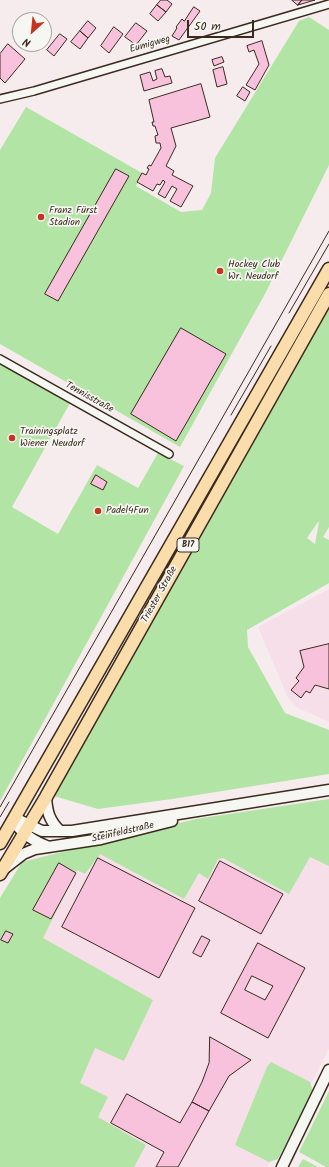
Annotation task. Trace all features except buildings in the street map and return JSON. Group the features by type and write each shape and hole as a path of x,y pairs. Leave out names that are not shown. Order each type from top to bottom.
{"main road":[{"name":"Triester Straße","path":"0,843 329,269"},
{"name":"Triester Straße","path":"1,872 46,797 329,294"},
{"name":"Steinfeldstraße","path":"26,830 72,831 329,790"},
{"path":"46,797 47,813 51,821 60,831"},
{"name":"Steinfeldstraße","path":"1,872 23,854 49,847 101,839 241,805"},
{"path":"14,819 26,830 35,842 49,847"},
{"path":"282,1167 329,1070"}],"street":[{"name":"Eumigweg","path":"0,98 34,90 329,4"},
{"name":"Tennisstraße","path":"0,359 169,454"}],"shaded area":[{"path":"329,589 329,722 298,708 288,698 258,627"},
{"path":"329,799 329,1049 268,1167 0,1167 0,899 24,861 196,819"}],"green space":[{"path":"309,17 329,30 329,165 266,292 180,447 0,344 0,150 26,107 142,173 136,186 181,212 202,210 211,193 215,158 299,21"},
{"path":"329,306 329,527 323,537 329,540 329,583 247,630 248,647 285,713 329,730 329,774 98,809 54,796","holes":["319,522 315,544 307,538"]},
{"path":"0,364 70,403 12,507 58,534 97,465 138,488 158,453 184,466 0,801"},
{"path":"329,799 329,866 310,857 289,894 223,858 218,859 208,879 199,873 184,899 100,854 85,874 77,870 43,938 153,1000 124,1061 95,1048 80,1083 108,1097 98,1117 146,1145 134,1167 0,1167 0,898 22,862 196,819"},
{"path":"271,1062 310,1082 313,1091 278,1159 269,1162 235,1145 267,1067"},
{"path":"329,1091 329,1167 326,1167 299,1152"},
{"path":"303,1159 318,1167 298,1167"}],"tram line":[{"path":"0,807 329,231"},
{"path":"289,313 329,244"},
{"path":"231,415 271,346"},
{"path":"0,817 9,802"}],"place":[{"name":"Franz Fürst Stadion","path":"41,217"},
{"name":"Hockey Club Wr. Neudorf","path":"220,271"},
{"name":"Trainingsplatz Wiener Neudorf","path":"12,438"},
{"name":"Padel4Fun","path":"98,511"}]}
